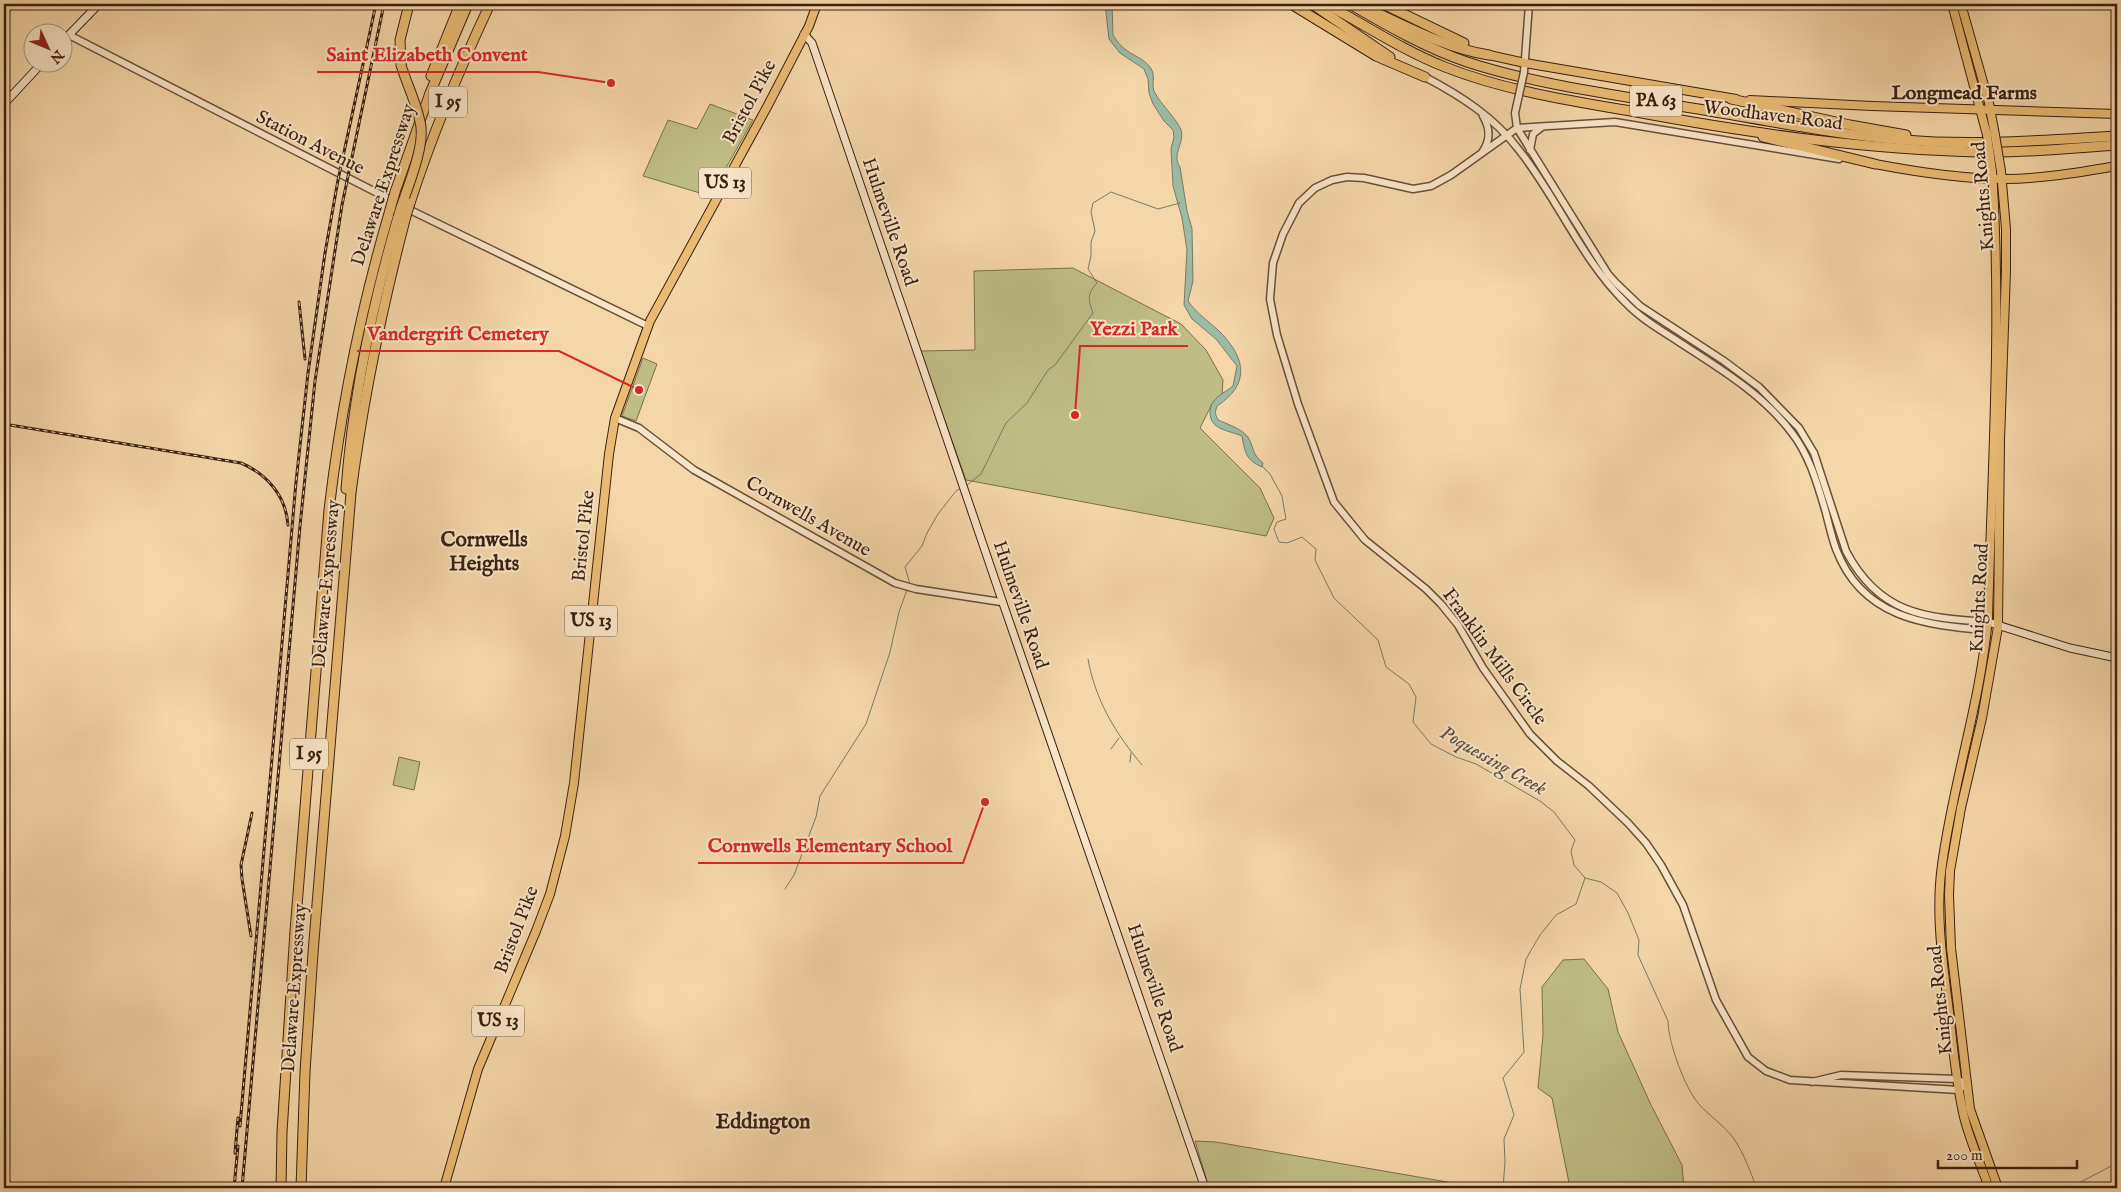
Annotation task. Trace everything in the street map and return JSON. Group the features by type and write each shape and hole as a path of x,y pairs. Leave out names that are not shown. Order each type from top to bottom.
{"highway":[{"path":"402,216 421,135 419,118 401,65 400,40 409,4"},
{"path":"411,146 416,114 460,4"},
{"name":"Delaware Expressway","path":"281,1188 282,1132 295,931 330,501 337,449 352,360 390,210 439,71 468,4"},
{"name":"Delaware Expressway","path":"301,1188 310,1000 340,624 338,592 353,418 371,317 402,216 410,203 452,91 490,4"},
{"path":"1291,4 1376,56 1424,77"},
{"path":"1312,4 1373,46 1424,77"},
{"name":"Woodhaven Road","path":"1326,4 1419,55 1469,76 1575,102 1711,126 1899,148 1984,152 2063,150 2117,145"},
{"name":"Woodhaven Road","path":"1350,4 1435,49 1465,61 1505,73 1600,92 1841,133 1906,140 1960,143 2117,136"},
{"path":"1357,4 1431,37 1476,53 1489,55"},
{"path":"1383,4 1489,55"},
{"path":"1731,99 1897,133 1976,141"},
{"path":"1711,126 1875,164"},
{"path":"2063,150 2117,151"}],"main road":[{"path":"72,32 99,4"},
{"name":"Bristol Pike","path":"444,1188 475,1077 543,912 565,836 574,783 609,454 616,418 648,326 804,34 818,4"},
{"name":"Knights Road","path":"1952,4 2001,175 2006,229 2000,440 1998,627 1961,808 1950,871 1949,895 1952,953 1970,1109 1998,1188"},
{"name":"Knights Road","path":"1961,4 1990,110 1996,230 1996,319 1987,626 1984,660 1952,802 1941,868 1939,905 1942,954 1957,1079 1964,1118 1989,1188"},
{"name":"Hulmeville Road","path":"804,34 812,42 1001,602 1064,776 1205,1188"},
{"name":"Woodhaven Road","path":"1489,55 1731,99 1872,106 2117,114"},
{"path":"1969,67 1978,64"},
{"path":"4,104 34,72"},
{"name":"Woodhaven Road","path":"1875,164 1951,176 2052,176 2117,166"},
{"path":"1987,626 1998,627 2070,648 2117,658"},
{"path":"1968,729 1978,731"},
{"path":"1942,954 1952,953"}],"street":[{"path":"1529,4 1524,72 1515,113 1517,128 1603,266 1616,283 1640,306 1724,361 1759,387 1799,428 1814,453 1846,551 1854,566 1873,588 1890,601 1917,614 1987,626"},
{"name":"Station Avenue","path":"72,37 336,173 648,326"},
{"path":"1424,77 1464,98 1506,134 1546,186 1607,284 1627,305 1651,324 1741,383 1762,401 1793,433 1808,461 1837,551 1858,585 1872,599 1904,618 1934,626 1987,626"},
{"path":"1476,108 1489,129 1488,142 1482,153"},
{"name":"Woodhaven Road","path":"1517,128 1615,122 1799,154 1875,164"},
{"path":"1530,151 1533,134 1546,126"},
{"name":"Franklin Mills Circle","path":"1517,128 1451,175 1431,186 1414,189 1364,178 1347,177 1332,180 1315,188 1300,203 1288,222 1273,263 1270,279 1270,299 1277,335 1322,476 1334,502 1356,531 1426,589 1450,616 1483,668 1530,734 1557,761 1592,789 1646,843 1661,865 1683,905 1716,1000 1748,1058 1780,1078 1812,1082 1959,1090"},
{"name":"Cornwells Avenue","path":"616,418 639,428 694,470 886,579 909,587 1001,602"},
{"name":"Franklin Mills Circle","path":"1812,1082 1841,1075 1957,1079 1966,1084"},
{"path":"1959,1090 1966,1084"}],"shaded area":[{"path":"1105,4 1112,4 1113,35 1124,48 1150,67 1153,74 1155,93 1181,130 1182,135 1177,158 1192,229 1193,281 1188,301 1199,314 1221,333 1236,353 1240,362 1241,372 1239,381 1235,390 1217,406 1215,413 1218,420 1237,428 1247,436 1256,456 1263,463 1262,467 1249,459 1242,436 1216,426 1211,418 1211,405 1233,386 1237,366 1216,339 1192,319 1184,305 1187,250 1182,218 1173,186 1171,149 1174,137 1173,130 1164,121 1153,104 1144,69 1120,53 1109,39"},
{"path":"710,104 753,120 710,196 643,176 668,120 697,129"},
{"path":"1073,268 1181,324 1206,350 1223,380 1222,395 1213,402 1200,428 1260,488 1274,518 1266,536 966,480 920,351 975,350 974,271"},
{"path":"643,358 657,364 636,421 622,416"},
{"path":"399,757 420,762 414,790 393,785"},
{"path":"1584,959 1608,989 1618,1032 1651,1105 1682,1165 1684,1188 1570,1188 1552,1098 1538,1088 1543,1035 1542,987 1563,960"},
{"path":"1195,1141 1216,1142 1482,1188 1209,1188"}],"waterway":[{"path":"967,485 981,474 1006,423 1027,403 1048,370 1055,365 1093,313 1089,297 1091,290 1097,283 1088,269 1091,256 1091,242 1095,231 1091,212 1093,203 1111,192 1158,209 1180,203"},
{"name":"Poquessing Creek","path":"1262,466 1270,474 1282,496 1286,519 1277,522 1274,529 1279,542 1287,543 1302,537 1316,549 1315,560 1334,598 1378,640 1386,667 1409,684 1416,697 1413,722 1431,744 1456,757 1476,764 1540,801 1554,812 1575,840 1571,851 1574,865 1585,878 1601,882 1617,893 1639,940 1638,955 1668,1021 1674,1052 1688,1087 1698,1103 1726,1129 1738,1144 1757,1188"},
{"path":"910,584 905,567 922,546 938,514 956,491 961,488"},
{"path":"785,889 794,875 816,817 820,796 866,724 890,652 899,612 907,590"},
{"path":"1088,659 1096,689 1108,716 1115,729 1142,765"},
{"path":"1111,749 1119,738"},
{"path":"1130,762 1131,753"},
{"path":"1503,1188 1504,1139 1514,1115 1503,1078 1524,1052 1520,989 1526,959 1540,935 1556,915 1576,904 1585,878"},
{"name":"Poquessing Creek","path":"2117,1144 2117,1152"},
{"name":"Poquessing Creek","path":"2057,1188 2077,1184 2115,1164 2117,1159"}],"railway":[{"path":"240,1126 296,482 308,373 325,253 338,180 376,4"},
{"path":"242,1188 300,526 315,381 342,205 384,4"},
{"path":"299,302 305,359"},
{"path":"4,424 241,463 259,473 274,487 283,505 288,525"},
{"path":"251,936 241,865 252,813"},
{"path":"235,1153 238,1118"},
{"path":"234,1188 238,1146"}],"place":[{"name":"Saint Elizabeth Convent","path":"611,83"},
{"name":"Vandergrift Cemetery","path":"639,390"},
{"name":"Yezzi Park","path":"1075,415"},
{"name":"Cornwells Elementary School","path":"985,802"}],"district":[{"name":"Longmead Farms","path":"1964,93"},
{"name":"Cornwells Heights","path":"484,552"},
{"name":"Eddington","path":"763,1122"}]}
